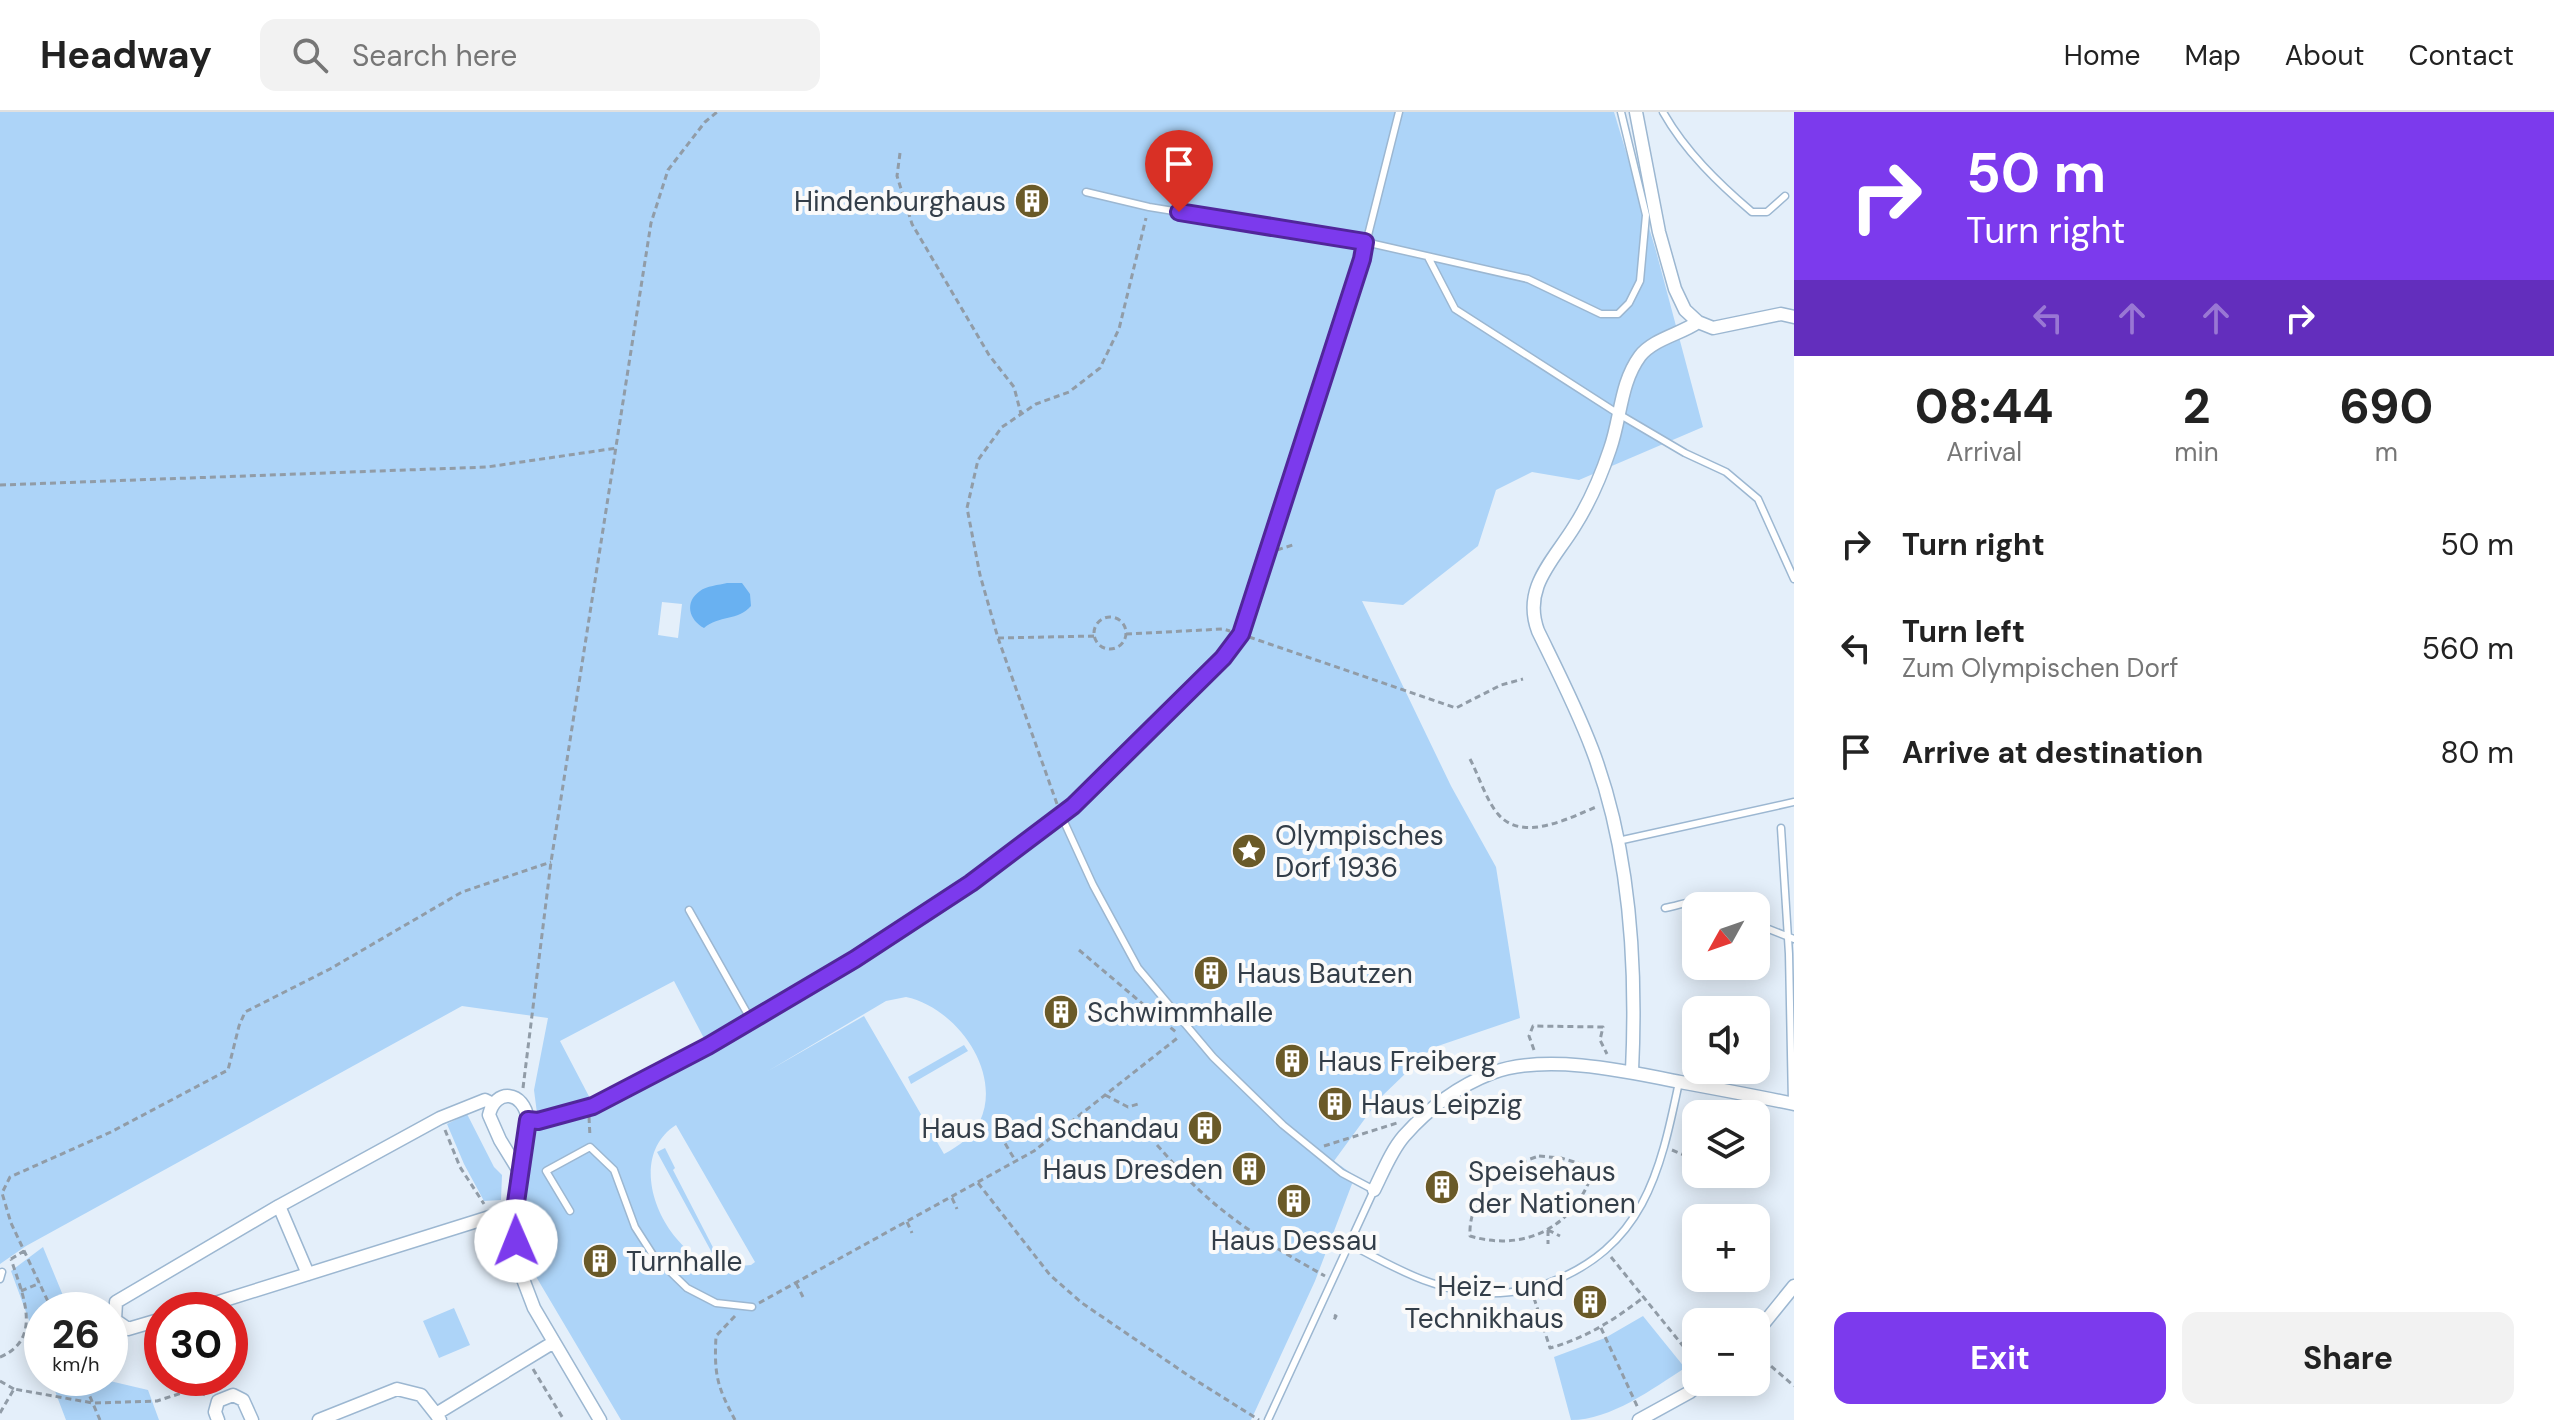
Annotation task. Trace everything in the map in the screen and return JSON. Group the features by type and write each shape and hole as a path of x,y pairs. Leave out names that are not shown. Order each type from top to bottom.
{"street":[{"path":"1636,112 1659,232 1675,289 1685,310 1698,322 1713,328 1781,314 1794,317"},
{"path":"1632,1071 1634,993 1630,926 1617,842 1593,752 1533,617 1533,601 1552,558 1575,526 1598,483 1615,435 1617,413 1625,386 1641,354 1698,322"},
{"path":"1374,1190 1401,1139 1424,1115 1453,1092 1493,1072 1515,1067 1562,1064 1632,1071 1793,1104"},
{"path":"519,1171 492,1126 489,1115 493,1104 503,1097 519,1099 526,1107 528,1120 514,1216 518,1266 523,1285 600,1420"},
{"path":"144,1324 128,1329 115,1320 116,1302 279,1206 440,1118 485,1100 493,1104"},
{"path":"279,1206 308,1274"},
{"path":"248,1293 493,1216 514,1216"},
{"path":"1770,1316 1794,1286"},
{"path":"319,1420 397,1389 421,1395 438,1417 554,1342"},
{"path":"218,1420 215,1412 218,1401 233,1395 243,1400 252,1420"},
{"path":"1642,1419 1683,1396"}],"lane":[{"path":"528,1120 538,1121 593,1106 708,1046 855,959 971,883 1073,806 1212,668 1241,634 1362,259 1399,112"},
{"path":"1086,192 1149,207 1365,242 1528,279 1601,314 1618,314 1629,303 1640,281 1646,215 1621,112"},
{"path":"1663,112 1678,138 1728,192 1752,212 1767,212 1785,196"},
{"path":"1428,257 1455,309 1617,413 1685,453 1726,472 1758,499 1794,579"},
{"path":"1617,842 1794,802"},
{"path":"1061,815 1093,885 1138,968 1213,1057 1283,1125 1342,1173 1374,1190 1268,1420"},
{"path":"1781,828 1789,954 1793,1104"},
{"path":"1665,908 1682,905"},
{"path":"689,910 751,1020"},
{"path":"1770,930 1794,939"},
{"path":"1349,1244 1432,1284 1469,1292 1531,1288 1574,1273 1606,1251 1631,1222 1645,1199 1665,1147 1679,1082"},
{"path":"570,1211 546,1171 590,1147 614,1170 635,1227 653,1255 687,1288 716,1303 752,1307"}],"path":[{"path":"519,1099 523,1088 551,862 651,223 668,170 705,122 717,112"},
{"path":"900,153 897,176 912,224 989,355 1014,387 1021,414"},
{"path":"1061,815 998,638 980,575 967,508 978,460 1002,427 1036,404 1069,392 1100,368 1119,329 1149,207"},
{"path":"0,485 487,467 617,448"},
{"path":"1109,617 1124,625 1126,634 1119,647 1111,650 1097,644 1094,627 1100,620 1109,617"},
{"path":"1126,634 1223,629 1456,708 1501,685 1523,679"},
{"path":"998,638 1094,636"},
{"path":"1470,759 1498,816 1521,828 1550,825 1607,803"},
{"path":"44,1292 2,1193 10,1177 111,1132 228,1070 245,1012 330,969 462,892 551,862"},
{"path":"1079,950 1180,1035"},
{"path":"1538,1066 1529,1036 1533,1026 1603,1027 1600,1040 1613,1069"},
{"path":"735,1420 718,1388 716,1336 730,1319 1034,1151 1189,1028"},
{"path":"1105,1095 1128,1107 1138,1104"},
{"path":"590,1147 588,1121 593,1106"},
{"path":"440,1118 460,1167 493,1216"},
{"path":"1313,1149 1396,1123"},
{"path":"1000,1135 1015,1160"},
{"path":"1157,1145 1196,1187 1221,1208 1265,1240 1332,1280"},
{"path":"1665,1147 1682,1154"},
{"path":"1548,1244 1548,1230 1573,1209 1590,1182 1594,1168 1561,1158 1539,1156 1519,1162 1489,1186 1479,1201 1469,1226 1470,1236 1514,1242 1548,1230 1560,1236"},
{"path":"978,1183 1050,1275 1082,1303 1259,1420"},
{"path":"951,1197 957,1209"},
{"path":"907,1222 912,1233"},
{"path":"0,1357 19,1344 28,1324 11,1259 24,1251"},
{"path":"1606,1251 1682,1344"},
{"path":"21,1291 40,1283"},
{"path":"796,1283 803,1297"},
{"path":"1531,1288 1550,1348 1601,1328 1644,1297"},
{"path":"1601,1328 1642,1419"},
{"path":"527,1359 564,1420"},
{"path":"1770,1365 1794,1386"},
{"path":"0,1381 14,1389 93,1403 157,1401 194,1389 218,1401"},
{"path":"0,1413 14,1389"},
{"path":"90,1396 100,1420"}],"shaded area":[{"path":"0,112 1614,112 1656,251 1703,427 1579,480 1532,472 1496,490 1478,546 1403,605 1362,601 1451,786 1496,867 1520,1018 1432,1048 1380,1098 1334,1161 1355,1176 1315,1281 1251,1420 621,1420 525,1258 521,1196 538,1121 534,1090 548,1018 462,1006 26,1246 0,1264","holes":["662,602 682,604 678,638 658,635","674,981 708,1046 594,1106 560,1041","906,997 924,1003 941,1014 957,1027 980,1062 985,1082 985,1102 980,1121 965,1140 944,1154 864,1016 768,1071 886,1001","676,1125 755,1262 728,1267 700,1259 682,1245 667,1226 651,1182 652,1160 660,1141"]},
{"path":"964,1045 968,1051 911,1084 908,1077"},
{"path":"467,1114 494,1167 502,1175 501,1200 484,1201 447,1124"},
{"path":"665,1148 675,1168 673,1170 720,1261 717,1262 657,1152"},
{"path":"43,1247 62,1292 24,1292 24,1307 11,1271"},
{"path":"454,1308 470,1345 439,1358 423,1321"},
{"path":"1643,1316 1682,1364 1682,1370 1616,1409 1586,1419 1571,1420 1554,1357 1605,1338"},
{"path":"128,1385 144,1389 144,1396 150,1396 159,1420 66,1420 57,1396 128,1396"}],"water":[{"path":"742,583 750,594 751,606 740,614 704,628 692,616 692,600 703,589"}],"place":[{"name":"Hindenburghaus","path":"1032,201"},
{"name":"Olympisches Dorf 1936","path":"1249,851"},
{"name":"Haus Bautzen","path":"1211,973"},
{"name":"Schwimmhalle","path":"1061,1012"},
{"name":"Haus Freiberg","path":"1292,1061"},
{"name":"Haus Leipzig","path":"1335,1104"},
{"name":"Haus Bad Schandau","path":"1205,1128"},
{"name":"Haus Dresden","path":"1249,1169"},
{"name":"Speisehaus der Nationen","path":"1442,1187"},
{"name":"Haus Dessau","path":"1294,1201"},
{"name":"Turnhalle","path":"600,1261"},
{"name":"Heiz- und Technikhaus","path":"1590,1302"}],"route":[{"path":"516,1241 514,1216 528,1120 538,1121 593,1106 708,1046 855,959 971,883 1073,806 1223,658 1241,634 1365,242 1179,212"}]}
